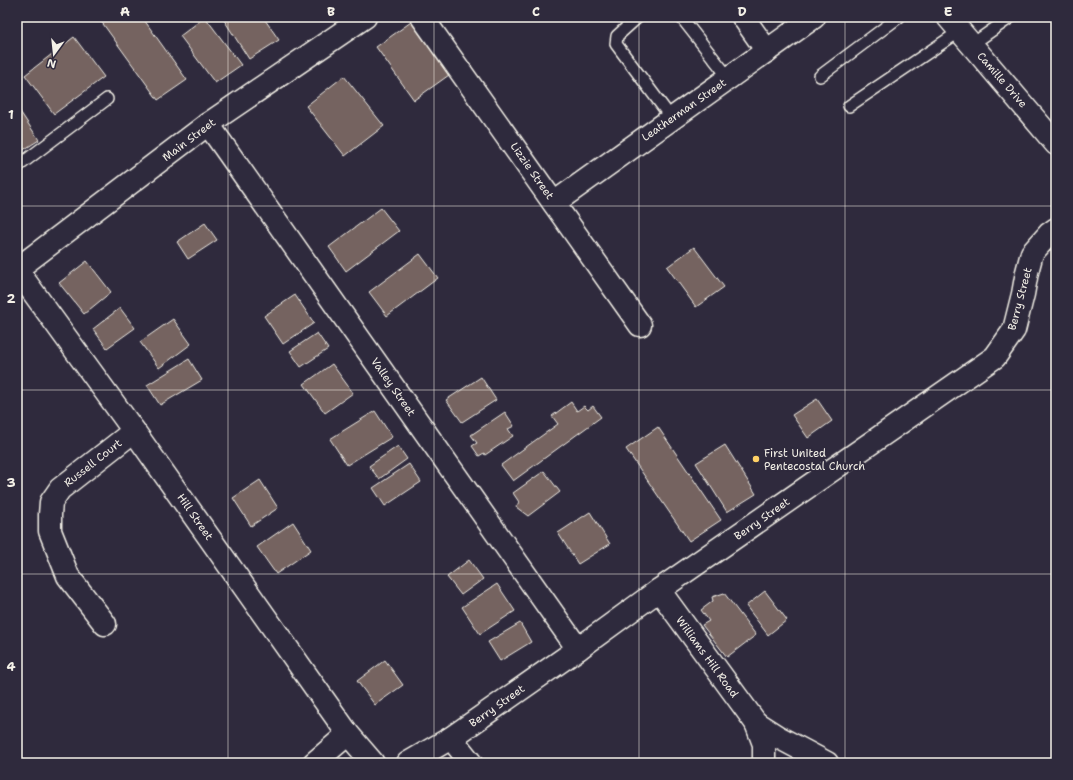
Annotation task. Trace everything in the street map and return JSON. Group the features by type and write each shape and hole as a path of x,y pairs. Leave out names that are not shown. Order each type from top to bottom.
{"street":[{"name":"Main Street","path":"17,269 208,124 365,17"},
{"name":"Lizzie Street","path":"422,17 640,326"},
{"path":"743,17 768,51"},
{"name":"Leatherman Street","path":"554,203 814,17"},
{"name":"Camille Drive","path":"960,31 1056,144"},
{"name":"Valley Street","path":"208,124 578,649"},
{"name":"Berry Street","path":"408,763 451,738 659,590 995,357 1014,330 1032,253 1049,234 1056,229"},
{"name":"Hill Street","path":"17,269 134,431 348,734 373,763"},
{"name":"Russell Court","path":"105,624 68,576 50,531 51,502 60,488 134,431"},
{"name":"Williams Hill Road","path":"659,590 756,723 764,744 764,763"},
{"name":"Williams Hill Road","path":"756,723 827,763"},
{"path":"314,763 348,734"},
{"path":"451,738 471,763"}],"lane":[{"path":"638,17 617,36 616,44 672,119"},
{"path":"681,17 729,78"},
{"path":"820,76 899,17"},
{"path":"850,106 960,31 1011,17"},
{"path":"17,167 107,99"}],"building":[{"path":"98,17 142,17 187,80 158,100"},
{"path":"205,17 241,65 215,83 180,36"},
{"path":"222,17 263,17 279,40 249,59"},
{"path":"411,22 449,75 414,100 376,47"},
{"path":"74,37 104,77 54,114 25,75"},
{"path":"344,76 384,126 345,156 306,106"},
{"path":"17,107 39,140 17,154"},
{"path":"381,208 399,231 346,271 329,247"},
{"path":"205,223 217,240 188,259 177,242"},
{"path":"694,247 724,287 696,307 667,267"},
{"path":"420,254 438,278 387,316 369,292"},
{"path":"87,261 111,292 84,314 59,283"},
{"path":"295,295 314,323 283,344 264,316"},
{"path":"120,308 135,328 107,348 93,329"},
{"path":"173,319 191,344 159,368 140,342"},
{"path":"317,333 328,349 301,367 290,351"},
{"path":"189,359 202,380 160,405 147,385"},
{"path":"332,364 353,393 325,413 304,384"},
{"path":"481,377 496,400 462,422 446,400"},
{"path":"817,399 832,421 808,438 792,415"},
{"path":"571,402 577,411 584,406 588,410 593,406 601,417 513,481 501,465 558,424 552,416"},
{"path":"375,411 392,437 347,465 330,439"},
{"path":"505,412 514,426 508,429 513,436 485,455 484,453 479,456 472,446 477,443 471,435"},
{"path":"658,427 721,520 689,541 626,449"},
{"path":"725,445 756,494 727,512 696,463"},
{"path":"398,446 407,459 379,479 369,466"},
{"path":"409,464 421,482 385,506 373,488"},
{"path":"544,471 560,492 528,516 516,507 519,502 513,493"},
{"path":"260,480 278,508 251,526 233,498"},
{"path":"590,512 610,544 578,564 558,533"},
{"path":"293,522 311,550 276,574 257,547"},
{"path":"469,560 483,579 461,595 447,577"},
{"path":"497,584 515,611 480,634 462,607"},
{"path":"765,591 787,620 768,635 746,606"},
{"path":"724,593 756,635 727,657 702,625 709,621 701,610 713,601 712,597"},
{"path":"520,623 531,642 500,661 488,642"},
{"path":"385,660 403,685 375,705 357,681"}],"place":[{"name":"First United Pentecostal Church","path":"756,459"}]}
